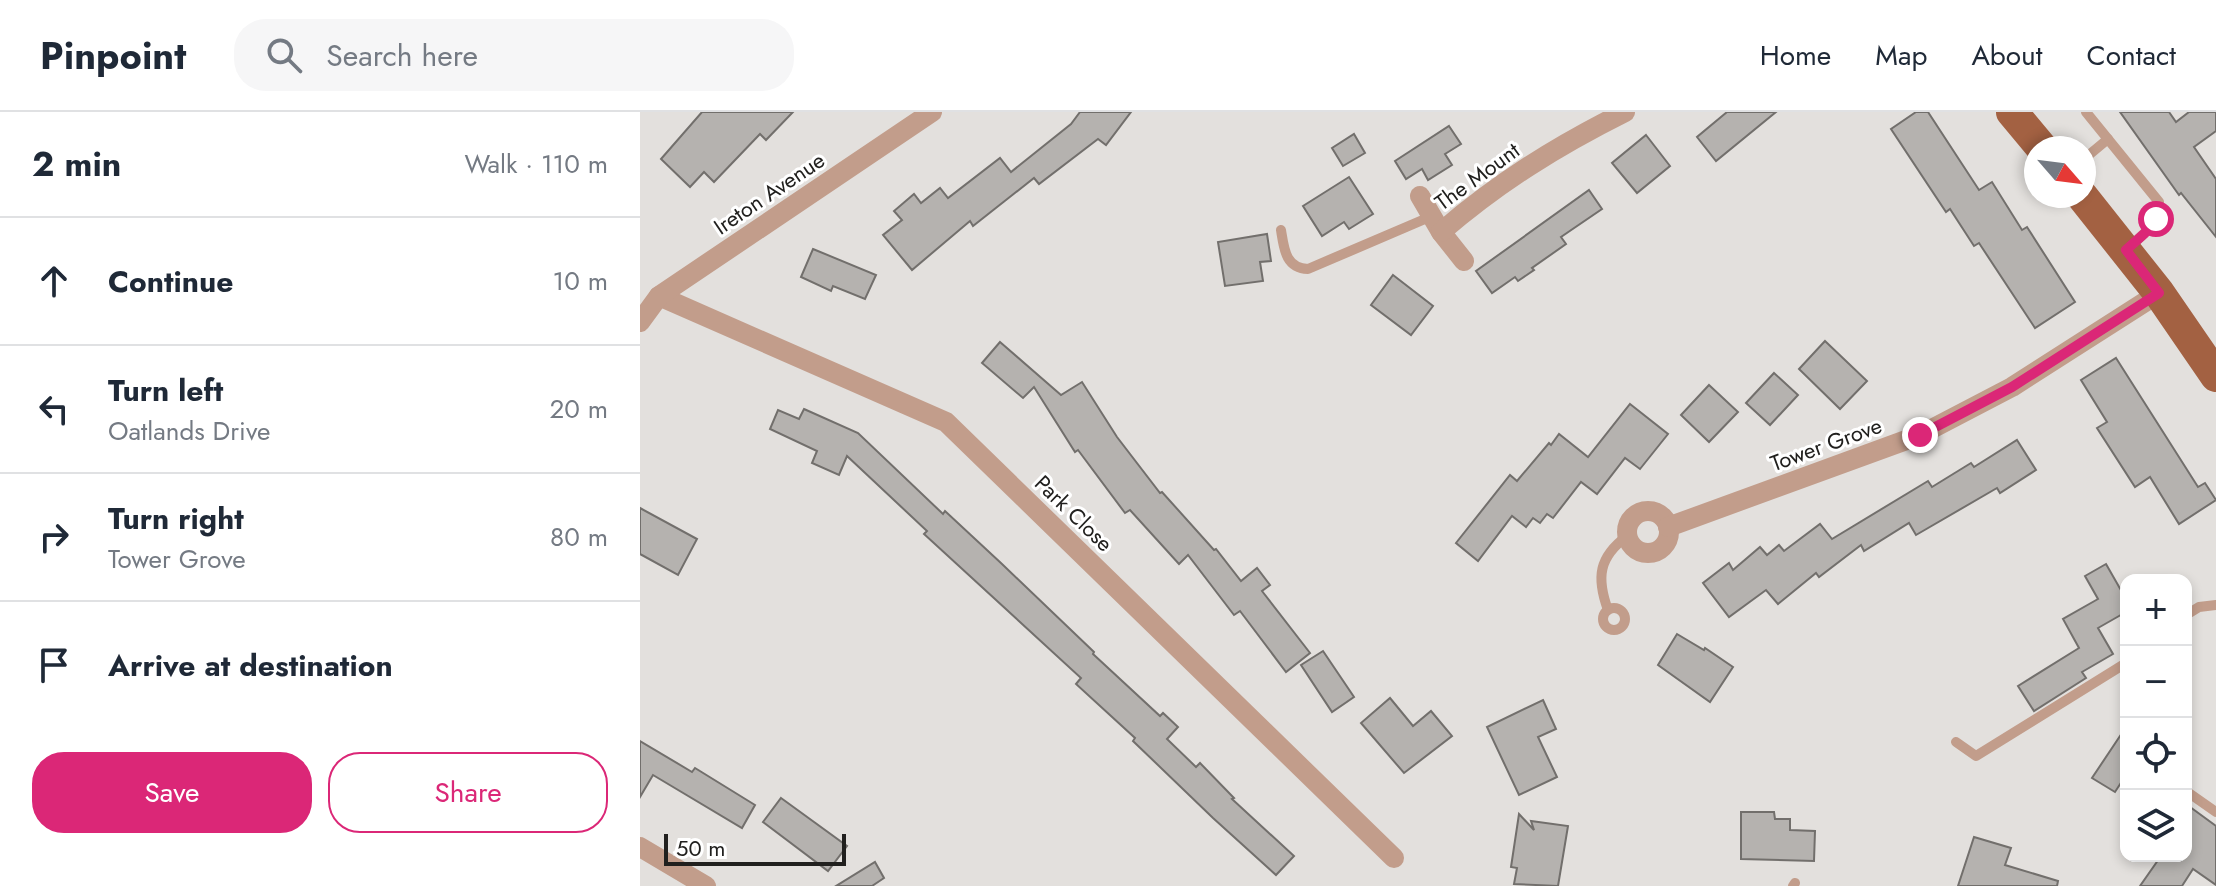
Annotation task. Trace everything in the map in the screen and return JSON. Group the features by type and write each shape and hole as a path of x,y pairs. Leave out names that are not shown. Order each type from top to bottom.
{"main road":[{"path":"2012,112 2032,136"},
{"path":"2092,208 2159,293 2216,376"}],"street":[{"name":"Ireton Avenue","path":"640,322 659,296 932,112"},
{"name":"The Mount","path":"1436,224 1575,137 1625,112"},
{"name":"The Mount","path":"1420,196 1436,224 1464,261"},
{"name":"Tower Grove","path":"1627,536 1629,543 1638,551 1650,553 1661,549 1668,539 1668,527 1920,435 2012,387 2159,293"},
{"name":"Park Close","path":"659,296 946,422 1394,858"},
{"path":"640,847 706,886"}],"lane":[{"path":"2086,112 2160,207 2145,233 2126,250"},
{"path":"2096,149 2108,139"},
{"path":"1281,230 1284,254 1293,264 1308,269 1436,224"},
{"path":"1608,610 1602,594 1602,568 1607,555 1627,536"},
{"path":"2192,611 2216,605"},
{"path":"1956,742 1976,756 2120,667"},
{"path":"2192,795 2216,812"}],"building":[{"path":"702,112 793,112 766,140 760,134 714,182 704,172 690,187 661,159"},
{"path":"1080,112 1131,112 1106,145 1098,139 1039,184 1034,178 973,226 970,221 912,270 883,235 902,220 894,211 914,194 921,203 940,188 948,198 1000,158 1011,172 1071,124"},
{"path":"1727,112 1776,112 1716,161 1697,137"},
{"path":"1916,112 1928,112 1979,190 1992,182 2022,230 2027,227 2075,302 2035,328 1979,243 1974,246 1950,209 1946,212 1891,129"},
{"path":"2120,112 2169,112 2176,122 2189,112 2216,112 2216,131 2194,147 2216,179 2216,237 2181,193 2179,195"},
{"path":"1449,126 1461,144 1445,154 1452,165 1428,180 1422,169 1406,179 1395,161"},
{"path":"1354,134 1365,153 1343,166 1332,148"},
{"path":"1646,135 1670,166 1637,193 1612,163"},
{"path":"1349,177 1373,214 1349,229 1344,222 1322,236 1303,206"},
{"path":"1589,190 1602,209 1561,237 1566,244 1532,268 1534,270 1518,281 1515,277 1492,293 1476,271"},
{"path":"1267,234 1271,261 1260,262 1263,281 1225,286 1218,242"},
{"path":"813,249 876,275 865,299 833,286 831,291 801,277"},
{"path":"1393,275 1433,306 1411,335 1371,305"},
{"path":"1825,341 1867,381 1840,409 1799,369"},
{"path":"1000,342 1061,395 1082,382 1117,437 1160,493 1216,549 1241,581 1257,568 1270,585 1262,591 1310,653 1286,672 1240,611 1234,615 1188,555 1179,564 1130,510 1125,513 1078,450 1075,452 1034,387 1023,398 982,363"},
{"path":"2116,358 2198,487 2205,483 2216,500 2179,524 2150,477 2135,487 2097,428 2107,422 2081,380"},
{"path":"1774,373 1798,395 1770,425 1746,403"},
{"path":"1709,385 1738,412 1709,442 1681,415"},
{"path":"1630,404 1668,434 1640,469 1625,458 1597,494 1581,482 1553,518 1547,514 1540,523 1533,518 1526,527 1512,516 1478,561 1456,543 1510,475 1517,481 1559,434 1588,457"},
{"path":"804,409 858,433 943,514 945,511 1002,564 1160,716 1163,713 1178,727 1167,739 1196,767 1200,763 1232,799 1294,856 1276,875 1076,684 1081,678 924,534 927,531 847,456 839,475 812,463 817,451 770,429 778,410 799,419"},
{"path":"2017,440 2036,470 2000,493 1997,488 1916,535 1909,523 1864,551 1861,545 1819,577 1816,573 1778,604 1766,590 1729,617 1703,583 1729,563 1733,570 1760,547 1767,555 1779,545 1784,551 1820,524 1832,539 1928,481 1932,487 1971,463 1974,467"},
{"path":"640,508 697,539 678,575 640,554"},
{"path":"2106,564 2120,588 2120,615 2098,628 2113,654 2082,672 2086,678 2034,711 2018,686 2079,648 2063,619 2098,599 2085,576"},
{"path":"1677,634 1733,667 1710,702 1658,665"},
{"path":"1323,651 1354,697 1332,712 1301,665"},
{"path":"1390,698 1413,726 1431,711 1452,736 1404,773 1361,723"},
{"path":"1543,700 1556,729 1538,737 1557,777 1519,795 1487,727"},
{"path":"2120,736 2120,784 2115,792 2092,778"},
{"path":"640,741 692,772 695,768 755,805 742,828 653,775 640,797"},
{"path":"781,798 847,846 828,871 763,822"},
{"path":"2192,808 2216,826 2216,885 2193,869 2182,886 2140,886 2157,862 2192,862"},
{"path":"1741,812 1774,812 1775,819 1790,819 1790,830 1815,831 1814,861 1741,859"},
{"path":"1519,814 1534,830 1531,821 1568,826 1558,886 1514,884 1517,868 1511,867"},
{"path":"1974,837 2011,848 2005,865 2058,881 2057,886 1958,886"},
{"path":"875,862 884,878 872,886 836,886"}],"route":[{"path":"1920,435 2012,387 2159,293 2126,250 2156,219"}]}
